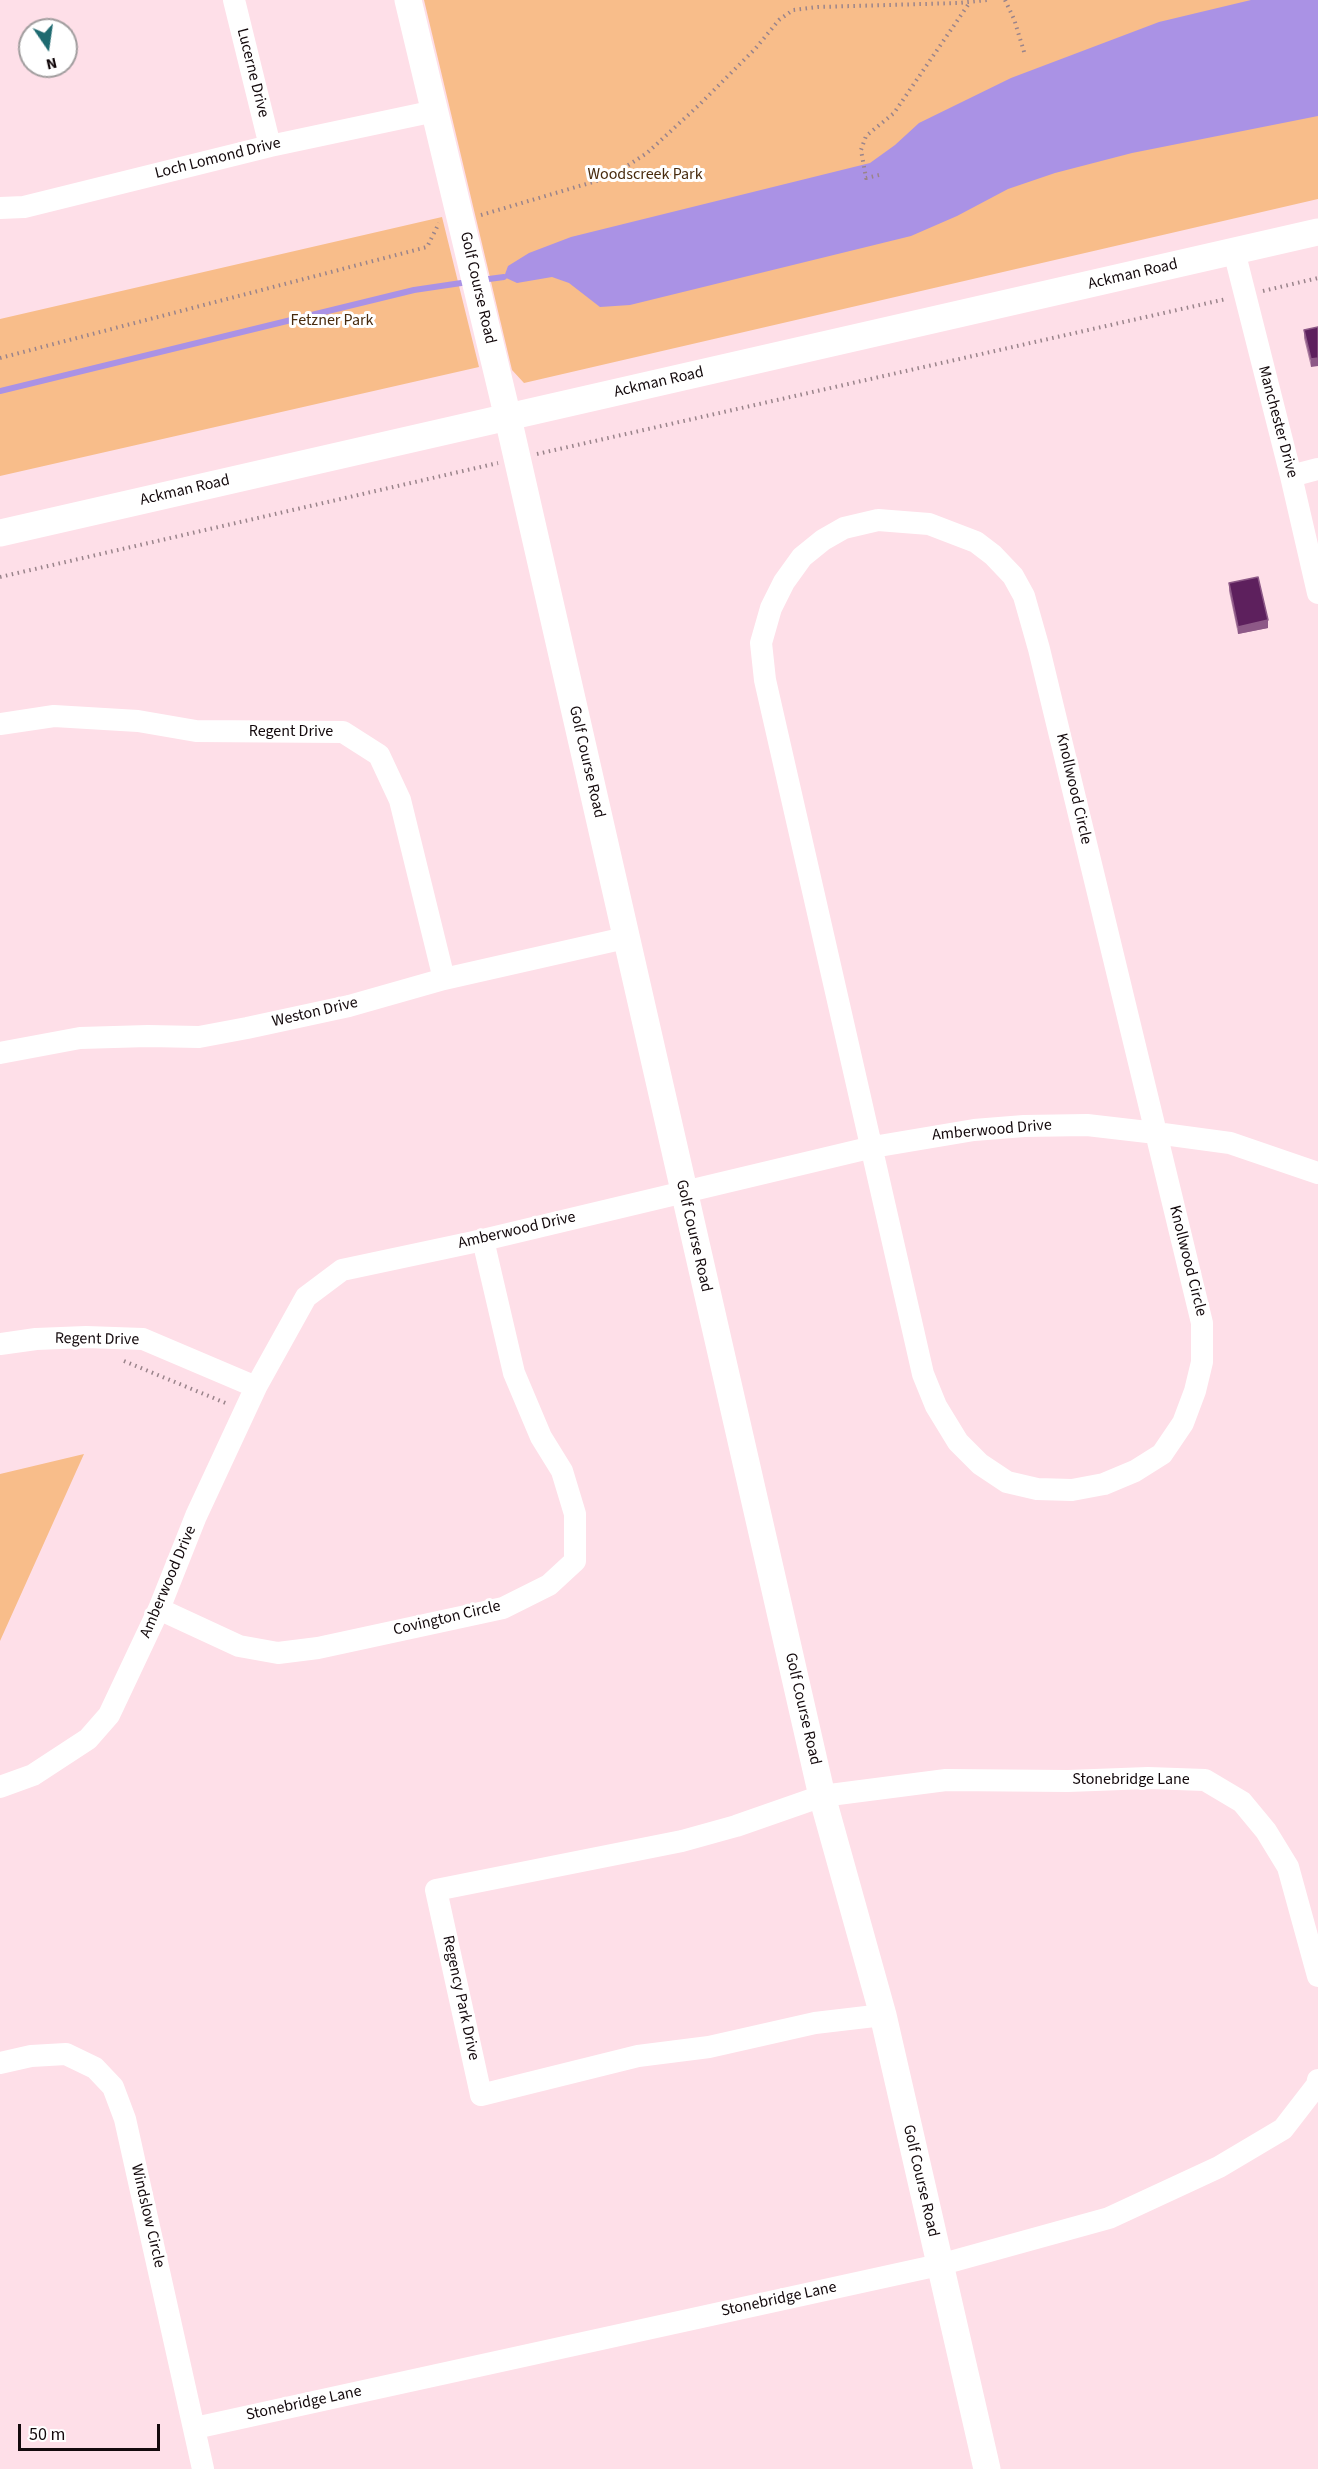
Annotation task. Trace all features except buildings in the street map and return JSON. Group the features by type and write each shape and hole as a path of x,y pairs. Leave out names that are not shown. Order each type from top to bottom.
{"street":[{"name":"Lucerne Drive","path":"234,0 270,146"},
{"name":"Golf Course Road","path":"408,0 508,418 822,1796 883,2015 987,2469"},
{"name":"Loch Lomond Drive","path":"0,208 34,204 270,146 435,111"},
{"name":"Ackman Road","path":"0,533 1318,232"},
{"name":"Manchester Drive","path":"1234,252 1243,295 1291,476 1318,594"},
{"path":"1291,476 1318,469"},
{"name":"Knollwood Circle","path":"878,520 928,524 976,542 993,555 1013,576 1024,596 1042,660 1155,1133 1202,1323 1202,1362 1195,1391 1183,1423 1162,1454 1135,1471 1104,1484 1072,1490 1037,1489 1007,1482 980,1464 958,1442 936,1406 923,1374 765,680 761,643 771,608 779,591 802,557 823,540 844,528 878,520"},
{"name":"Regent Drive","path":"0,724 54,716 138,721 196,731 343,732 379,755 400,800 444,979"},
{"name":"Weston Drive","path":"0,1053 80,1038 199,1037 349,1006 444,979 626,938"},
{"name":"Amberwood Drive","path":"0,1787 33,1775 88,1739 110,1715 159,1609 196,1516 256,1387 306,1297 342,1270 483,1240 873,1147 933,1136 1024,1126 1087,1125 1230,1143 1318,1173"},
{"name":"Covington Circle","path":"159,1609 239,1646 278,1653 318,1648 503,1608 549,1585 575,1561 575,1514 562,1471 541,1437 514,1372 483,1240"},
{"name":"Regent Drive","path":"0,1344 36,1339 86,1337 143,1340 256,1387"},
{"name":"Stonebridge Lane","path":"822,1796 946,1780 1068,1781 1148,1778 1205,1780 1242,1802 1266,1831 1288,1867 1318,1976"},
{"name":"Regency Park Drive","path":"822,1796 736,1826 682,1841 436,1890 481,2095 638,2056 709,2047 815,2023 883,2015"},
{"name":"Windslow Circle","path":"0,2063 31,2056 66,2054 95,2068 113,2087 125,2119 203,2469"},
{"name":"Stonebridge Lane","path":"195,2428 939,2265 1109,2218 1219,2167 1283,2129 1317,2085 1318,2080"}],"path":[{"path":"0,358 427,247 442,217 462,224 480,216 610,177 647,153 755,49 779,20 793,10 987,0"},
{"path":"1005,0 1014,19 1025,55"},
{"path":"879,175 866,178 861,150 866,136 894,113 970,2"},
{"path":"0,577 1318,278"},
{"path":"121,1360 131,1362 245,1412"}],"green space":[{"name":"Woodscreek Park","path":"424,0 1318,0 1318,199 524,383 512,370"},
{"name":"Fetzner Park","path":"442,217 479,367 0,476 0,319"},
{"path":"84,1454 0,1641 0,1474"}],"shaded area":[{"path":"1251,0 1318,0 1318,116 1132,153 1055,173 1008,189 957,216 911,236 630,305 600,307 569,283 552,277 517,283 504,277 508,266 529,253 571,237 870,163 895,145 919,123 1011,78 1159,22"}],"waterway":[{"path":"481,280 504,277"},
{"path":"0,391 414,290 468,282"}]}
